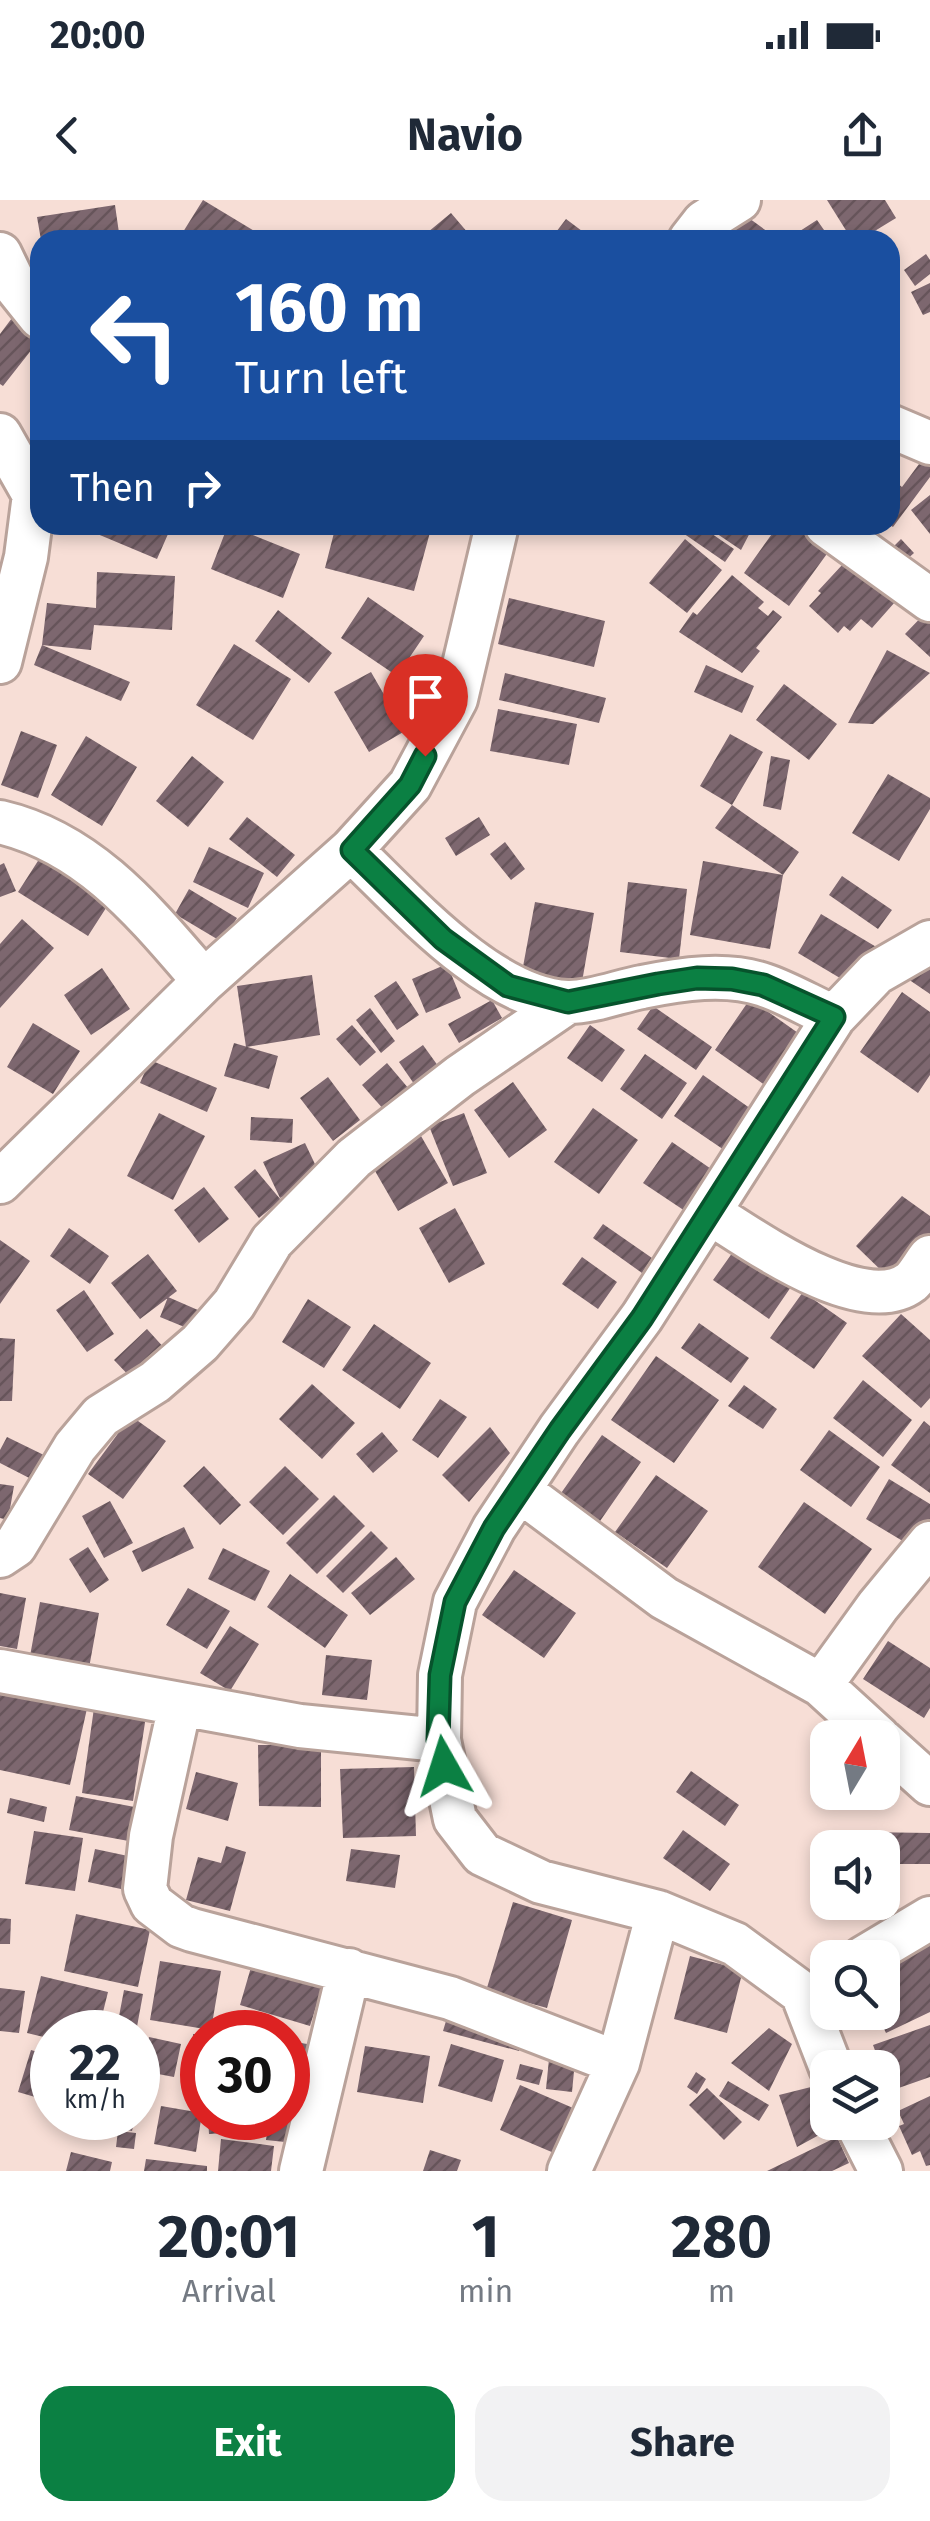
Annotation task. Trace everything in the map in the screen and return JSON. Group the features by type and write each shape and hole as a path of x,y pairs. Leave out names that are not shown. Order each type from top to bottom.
{"street":[{"path":"0,254 16,287 30,304"},
{"path":"900,430 930,444"},
{"path":"0,435 30,478"},
{"path":"0,662 30,533"},
{"path":"0,1182 204,980 352,850 410,785 456,699 496,535"},
{"path":"840,535 930,600"},
{"path":"0,822 28,829 82,856 140,907 204,980"},
{"path":"352,850 443,939 508,986 568,1002"},
{"path":"810,1983 735,1944 658,1912 541,1882 482,1854 455,1820 438,1740 440,1675 455,1602 494,1528 642,1318 834,1017 876,973 929,944"},
{"path":"0,1556 14,1546 75,1446 101,1416 155,1382 200,1343 234,1304 272,1241 354,1158 460,1076 568,1002 697,978 732,979 763,985 834,1017"},
{"path":"710,1213 780,1258 831,1281 867,1290 886,1291 910,1282 930,1257"},
{"path":"520,1490 664,1598 821,1685 860,1720"},
{"path":"821,1685 930,1543"},
{"path":"0,1671 300,1726 438,1740"},
{"path":"180,1705 151,1836 145,1889 152,1904 181,1926 450,1998 618,2063"},
{"path":"900,1756 930,1784"},
{"path":"569,2171 618,2063 658,1912"},
{"path":"893,1940 930,1918"},
{"path":"301,2171 349,1970"},
{"path":"865,2140 881,2171"}],"building":[{"path":"203,200 252,230 184,230"},
{"path":"827,200 885,200 896,218 876,230 846,230"},
{"path":"115,205 119,230 39,230 37,217"},
{"path":"451,213 465,230 430,230"},
{"path":"746,216 765,230 736,230"},
{"path":"566,219 581,230 558,230"},
{"path":"817,220 824,230 802,230"},
{"path":"926,254 930,274 915,286 904,270"},
{"path":"930,283 930,312 923,315 911,292"},
{"path":"18,310 30,319 30,352 3,386 0,384 0,334"},
{"path":"922,460 930,465 930,477 900,518 902,487"},
{"path":"930,495 930,534 911,510"},
{"path":"100,535 168,535 157,559"},
{"path":"224,535 253,535 300,554 283,598 211,569"},
{"path":"333,535 429,535 414,591 325,568"},
{"path":"686,535 714,535 734,549 725,562"},
{"path":"719,535 749,535 741,550"},
{"path":"771,535 807,535 829,551 789,606 744,573"},
{"path":"685,539 722,570 687,613 649,583"},
{"path":"901,539 914,553 905,561 892,548"},
{"path":"843,564 854,574 859,568 895,602 872,628 861,619 850,631 844,626 838,633 809,606"},
{"path":"97,572 175,576 172,630 94,625 91,650 42,645 47,603 96,608"},
{"path":"732,575 764,602 758,608 768,616 773,610 782,617 756,648 760,651 742,673 679,632 693,612 697,615"},
{"path":"368,597 424,636 397,676 341,638"},
{"path":"509,598 605,621 594,667 498,644"},
{"path":"930,608 930,657 905,634"},
{"path":"278,610 332,653 309,683 255,641"},
{"path":"234,644 291,679 253,740 196,705"},
{"path":"42,645 130,682 121,701 34,665"},
{"path":"887,650 930,673 873,724 848,723"},
{"path":"706,665 754,686 742,713 694,692"},
{"path":"371,672 405,731 369,752 334,692"},
{"path":"505,673 606,698 599,723 499,700"},
{"path":"784,684 837,724 809,760 756,720"},
{"path":"498,709 577,724 569,765 490,751"},
{"path":"21,731 57,745 38,798 1,785"},
{"path":"730,734 763,752 732,805 700,786"},
{"path":"86,736 137,767 102,826 51,795"},
{"path":"192,756 224,782 188,827 156,801"},
{"path":"771,756 790,760 781,810 763,806"},
{"path":"888,774 930,798 930,809 899,861 852,833"},
{"path":"732,805 799,852 783,875 715,828"},
{"path":"247,817 295,855 277,877 229,839"},
{"path":"479,817 490,835 456,856 445,838"},
{"path":"505,842 525,869 511,880 490,854"},
{"path":"209,847 264,873 248,908 193,882"},
{"path":"45,850 115,894 88,936 18,892"},
{"path":"703,861 783,875 770,949 690,935"},
{"path":"4,863 16,891 0,897 0,865"},
{"path":"842,876 892,910 878,929 829,895"},
{"path":"628,882 687,889 679,959 620,952"},
{"path":"189,889 237,918 222,942 175,914"},
{"path":"535,902 594,913 582,982 522,972"},
{"path":"821,914 878,948 855,987 798,953"},
{"path":"22,919 54,948 0,1008 0,944"},
{"path":"917,960 930,969 930,994 905,977"},
{"path":"447,964 461,998 426,1013 412,979"},
{"path":"102,968 130,1009 91,1035 64,995"},
{"path":"312,975 320,1035 246,1047 237,986"},
{"path":"396,981 419,1015 397,1030 374,996"},
{"path":"902,992 930,1012 930,1075 918,1093 860,1052"},
{"path":"750,999 808,1040 772,1090 715,1050"},
{"path":"492,1000 502,1018 459,1043 448,1024"},
{"path":"653,1006 712,1047 696,1070 637,1029"},
{"path":"370,1008 395,1041 381,1053 356,1020"},
{"path":"33,1023 80,1051 53,1094 7,1067"},
{"path":"352,1025 376,1052 360,1066 336,1039"},
{"path":"590,1025 625,1050 602,1082 567,1058"},
{"path":"234,1043 278,1056 269,1089 224,1076"},
{"path":"423,1045 446,1077 421,1094 399,1062"},
{"path":"645,1054 687,1083 662,1119 620,1089"},
{"path":"150,1060 217,1088 207,1112 140,1083"},
{"path":"387,1063 409,1089 385,1111 362,1085"},
{"path":"703,1075 761,1116 733,1156 674,1116"},
{"path":"328,1077 360,1120 333,1141 300,1098"},
{"path":"513,1082 547,1130 509,1158 474,1110"},
{"path":"593,1108 638,1140 599,1194 554,1162"},
{"path":"159,1113 205,1136 173,1200 127,1176"},
{"path":"464,1113 487,1173 453,1186 429,1126"},
{"path":"251,1117 293,1119 292,1143 250,1140"},
{"path":"421,1136 448,1183 398,1211 371,1164"},
{"path":"672,1142 717,1173 688,1213 643,1183"},
{"path":"305,1143 322,1179 280,1198 263,1162"},
{"path":"255,1169 281,1200 259,1218 234,1187"},
{"path":"204,1187 229,1219 199,1243 174,1210"},
{"path":"902,1196 930,1216 930,1236 889,1278 856,1246"},
{"path":"455,1208 485,1264 449,1283 419,1228"},
{"path":"603,1224 652,1258 642,1273 593,1238"},
{"path":"69,1228 109,1256 90,1284 50,1256"},
{"path":"0,1240 30,1261 0,1304"},
{"path":"738,1245 793,1284 769,1319 713,1280"},
{"path":"148,1254 177,1291 140,1319 111,1283"},
{"path":"582,1257 617,1282 598,1309 562,1284"},
{"path":"84,1290 114,1334 87,1352 56,1310"},
{"path":"803,1292 847,1323 814,1369 770,1338"},
{"path":"168,1297 207,1314 199,1333 160,1317"},
{"path":"308,1299 351,1327 324,1368 282,1342"},
{"path":"901,1314 930,1340 930,1398 921,1408 862,1356"},
{"path":"699,1323 749,1358 731,1383 681,1348"},
{"path":"374,1324 431,1363 400,1409 342,1370"},
{"path":"147,1329 166,1350 134,1381 114,1360"},
{"path":"0,1338 15,1339 12,1401 0,1401"},
{"path":"656,1356 719,1400 674,1463 611,1420"},
{"path":"863,1380 912,1420 883,1457 833,1418"},
{"path":"312,1384 355,1423 322,1459 279,1419"},
{"path":"744,1385 777,1409 763,1429 728,1406"},
{"path":"440,1399 467,1417 438,1458 412,1440"},
{"path":"131,1416 166,1441 123,1499 88,1474"},
{"path":"924,1421 930,1426 930,1493 891,1465"},
{"path":"490,1427 510,1453 469,1502 442,1475"},
{"path":"829,1430 880,1467 851,1507 800,1470"},
{"path":"382,1432 398,1451 373,1473 356,1454"},
{"path":"602,1435 641,1462 598,1524 559,1496"},
{"path":"7,1437 50,1458 37,1482 0,1463 0,1450"},
{"path":"204,1466 241,1505 220,1525 183,1486"},
{"path":"285,1466 319,1499 283,1535 249,1502"},
{"path":"656,1475 708,1511 667,1568 615,1532"},
{"path":"889,1479 930,1504 930,1525 916,1549 866,1519"},
{"path":"0,1484 14,1486 8,1520 0,1518"},
{"path":"334,1495 365,1526 317,1574 286,1543"},
{"path":"110,1501 133,1543 104,1558 82,1516"},
{"path":"804,1502 872,1549 825,1614 758,1567"},
{"path":"184,1527 194,1548 142,1572 132,1551"},
{"path":"371,1531 388,1548 343,1593 326,1576"},
{"path":"88,1547 109,1580 90,1593 69,1559"},
{"path":"223,1548 270,1571 255,1601 208,1579"},
{"path":"396,1557 415,1579 370,1615 351,1593"},
{"path":"514,1570 576,1613 544,1658 482,1615"},
{"path":"290,1574 348,1615 325,1648 267,1607"},
{"path":"188,1588 230,1611 207,1649 166,1625"},
{"path":"0,1593 26,1598 17,1649 0,1646"},
{"path":"40,1602 99,1613 89,1668 30,1656"},
{"path":"230,1626 259,1644 230,1691 200,1673"},
{"path":"888,1641 930,1668 930,1708 924,1718 863,1679"},
{"path":"326,1655 372,1660 367,1700 322,1695"},
{"path":"0,1684 90,1695 70,1785 0,1770"},
{"path":"94,1708 146,1716 133,1801 82,1793"},
{"path":"258,1745 321,1745 321,1807 259,1806"},
{"path":"414,1767 416,1836 343,1838 340,1769"},
{"path":"691,1771 739,1805 725,1826 676,1792"},
{"path":"196,1772 238,1783 228,1821 186,1809"},
{"path":"76,1796 140,1808 134,1842 69,1830"},
{"path":"10,1798 47,1807 44,1822 7,1813"},
{"path":"683,1830 730,1864 710,1891 663,1858"},
{"path":"34,1831 83,1838 75,1891 25,1884"},
{"path":"900,1833 930,1833 930,1864 900,1864"},
{"path":"226,1846 246,1852 230,1911 186,1900 198,1857 221,1863"},
{"path":"95,1849 128,1856 121,1889 88,1882"},
{"path":"351,1849 400,1855 395,1888 346,1881"},
{"path":"513,1902 572,1920 547,2008 486,1991"},
{"path":"76,1914 150,1930 138,1987 64,1971"},
{"path":"0,1918 11,1919 10,1944 0,1944"},
{"path":"930,1942 930,2012 900,2026 900,1956"},
{"path":"690,1956 743,1970 727,2033 674,2019"},
{"path":"254,1957 325,1978 310,2026 310,2010 257,2010 240,2005"},
{"path":"160,1961 221,1971 214,2010 180,2010 180,2025 160,2022 160,2010 152,2010"},
{"path":"41,1976 108,1992 104,2010 33,2010"},
{"path":"0,1988 25,1991 19,2033 0,2031"},
{"path":"124,1990 143,1994 140,2010 120,2010"},
{"path":"449,2011 521,2038 519,2051 443,2031"},
{"path":"930,2025 930,2077 900,2088 900,2050 875,2050 873,2045"},
{"path":"769,2028 792,2044 769,2091 731,2063"},
{"path":"160,2039 180,2044 174,2077 160,2074"},
{"path":"310,2044 320,2046 317,2067 310,2066"},
{"path":"451,2044 504,2060 492,2102 438,2086"},
{"path":"365,2046 430,2056 423,2103 357,2092"},
{"path":"30,2053 30,2096 18,2092"},
{"path":"549,2059 575,2061 572,2092 546,2089"},
{"path":"520,2064 543,2070 539,2085 516,2079"},
{"path":"696,2072 706,2079 697,2094 687,2087"},
{"path":"728,2081 769,2105 759,2121 719,2096"},
{"path":"520,2085 573,2108 554,2153 500,2130"},
{"path":"810,2087 810,2140 797,2147 779,2095"},
{"path":"707,2088 742,2122 724,2140 689,2105"},
{"path":"930,2096 930,2165 926,2166 920,2151 912,2155 900,2128 904,2124 900,2110"},
{"path":"161,2106 180,2109 180,2140 198,2140 196,2152 154,2144 160,2140"},
{"path":"117,2140 135,2140 134,2149 116,2147"},
{"path":"221,2140 274,2146 271,2171 218,2171"},
{"path":"266,2140 304,2140 304,2144"},
{"path":"831,2140 838,2140 849,2163 832,2171 767,2171"},
{"path":"430,2150 461,2160 457,2171 423,2171"},
{"path":"71,2152 112,2162 110,2171 66,2171"},
{"path":"146,2159 207,2166 207,2171 144,2171"}],"route":[{"path":"425,756 410,785 352,850 443,939 508,986 568,1002 697,978 732,979 763,985 834,1017 642,1318 494,1528 455,1602 440,1675 438,1740 444,1766"}]}
